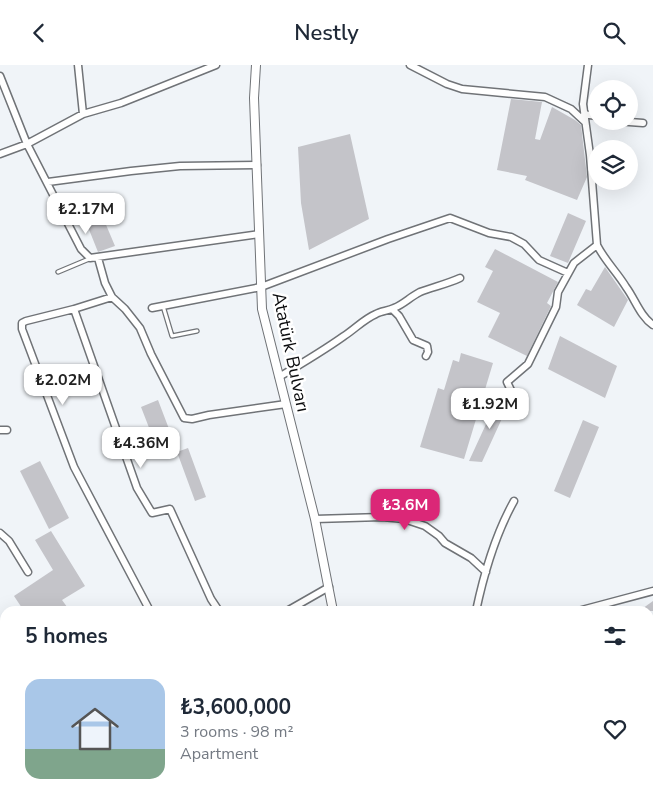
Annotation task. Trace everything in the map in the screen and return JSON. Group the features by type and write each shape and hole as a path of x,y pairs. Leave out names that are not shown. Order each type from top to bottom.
{"street":[{"path":"78,65 83,114"},
{"path":"0,154 27,144 83,114 120,103 199,68 216,65"},
{"name":"Atatürk Bulvarı","path":"256,65 254,98 262,309 315,519 332,606"},
{"path":"410,65 447,84 462,89 545,97 570,109 586,123"},
{"path":"588,65 583,104 590,155 597,245 626,286 641,312 653,325"},
{"path":"0,76 27,144 81,249 90,258 259,234"},
{"path":"0,101 9,98"},
{"path":"584,113 588,114"},
{"path":"638,123 643,123"},
{"path":"48,182 180,166 257,165"},
{"path":"152,308 262,287 388,239 450,218 489,233 511,237 524,244 539,260 568,273"},
{"path":"519,407 507,382 528,365 556,307 558,292 574,263 597,245"},
{"path":"98,258 105,283 112,297 126,309 140,328 151,354 184,418 192,419 286,404"},
{"path":"279,377 321,352 376,313 392,309 409,297 439,285 451,283 460,278"},
{"path":"112,297 26,321 22,323 22,329 74,467 147,606"},
{"path":"74,309 136,488 152,513 170,509 216,606"},
{"path":"392,309 399,316 413,340 427,346 428,352 426,356"},
{"path":"477,606 486,572 505,517 514,501"},
{"path":"315,519 382,517 404,519 418,523 439,536 445,543 471,558 486,572"},
{"path":"0,533 9,541 28,572"},
{"path":"296,606 329,587"},
{"path":"597,606 653,591"}],"lane":[{"path":"58,272 90,258"},
{"path":"163,306 172,336 197,331"}],"building":[{"path":"511,99 542,102 535,139 540,140 552,107 581,125 587,177 577,200 525,180 527,176 497,170"},
{"path":"350,134 369,219 309,250 301,203 298,147"},
{"path":"568,213 586,221 568,263 550,256"},
{"path":"104,220 115,246 98,252 88,227"},
{"path":"495,249 558,282 547,303 551,306 527,356 488,337 500,313 477,302 493,271 485,267"},
{"path":"605,267 628,300 614,327 577,305 586,289 591,291"},
{"path":"560,336 617,366 605,398 548,369"},
{"path":"461,353 493,363 464,459 420,447 438,388 444,390 453,360 459,362"},
{"path":"499,396 510,401 482,462 469,461"},
{"path":"158,400 177,450 160,456 141,407"},
{"path":"583,420 599,427 570,498 554,491"},
{"path":"188,448 206,497 195,501 177,452"},
{"path":"40,461 69,518 49,529 20,471"},
{"path":"51,531 85,586 62,600 66,606 21,606 14,596 53,570 35,540"},
{"path":"653,601 653,606 646,606"}]}
